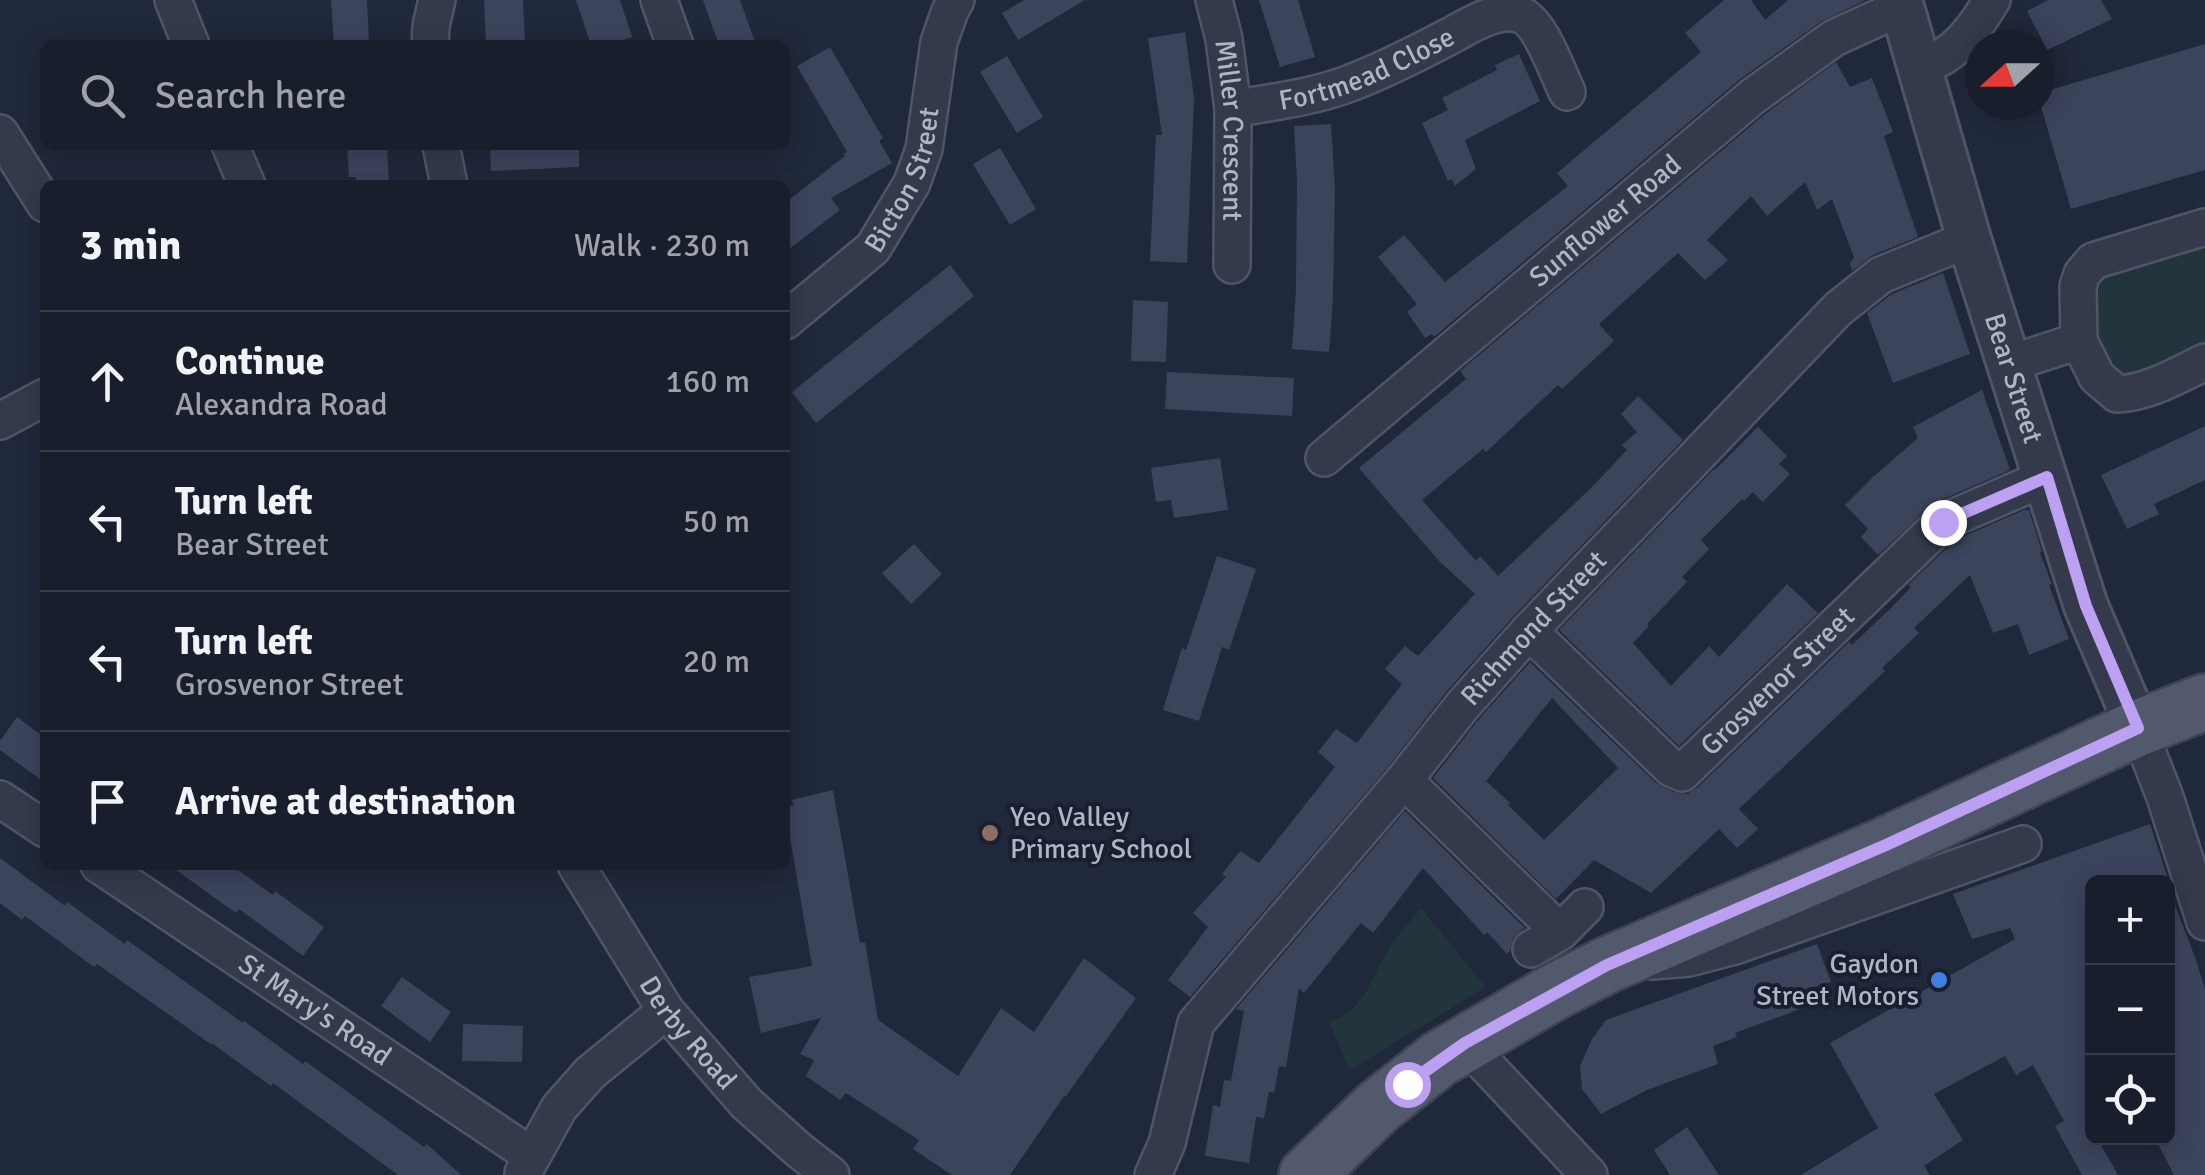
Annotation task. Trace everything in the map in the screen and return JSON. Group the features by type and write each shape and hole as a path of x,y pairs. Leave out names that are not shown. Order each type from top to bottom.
{"main road":[{"path":"1307,1175 1378,1107 1440,1059 1607,965 1892,867 2138,728 2205,702"}],"street":[{"path":"173,0 188,40"},
{"path":"430,40 437,0"},
{"path":"659,0 672,40"},
{"name":"Bicton Street","path":"790,317 873,248 912,182 924,149 939,42 956,0"},
{"name":"Miller Crescent","path":"1214,0 1224,39 1233,108 1231,268"},
{"path":"1919,70 1952,52 1976,26 1992,0"},
{"name":"Bear Street","path":"1901,3 1969,239 2086,606 2165,797 2205,922"},
{"name":"Sunflower Road","path":"1324,458 1752,97 1834,38 1901,3"},
{"name":"Fortmead Close","path":"1233,108 1294,99 1344,86 1502,13 1522,15 1534,23 1567,92"},
{"path":"0,133 40,196"},
{"path":"232,150 245,180"},
{"path":"442,150 448,180"},
{"path":"2205,227 2093,260 2078,286 2079,341 2097,377 2118,394 2158,384 2205,362"},
{"name":"Richmond Street","path":"1153,1175 1166,1143 1196,1023 1404,780 1462,705 1838,309 1881,275 1969,239"},
{"path":"2008,364 2079,341"},
{"path":"0,421 40,400"},
{"name":"Grosvenor Street","path":"1529,631 1670,768 1682,773 1943,522 2047,477"},
{"path":"1404,780 1546,941 1585,907"},
{"path":"0,799 40,826"},
{"path":"1892,867 2022,844"},
{"name":"St Mary's Road","path":"106,870 528,1165"},
{"name":"Derby Road","path":"579,870 666,1011 746,1104 831,1175"},
{"path":"528,1165 559,1108 590,1073 666,1011"},
{"path":"1465,1043 1589,1175"}],"shaded area":[{"path":"2205,227 2205,362 2107,387 2082,274"},
{"path":"1421,908 1486,987 1350,1070 1329,1023 1359,1002 1391,946"}],"building":[{"path":"331,0 367,0 369,40 334,40"},
{"path":"484,0 523,0 525,40 486,40"},
{"path":"576,0 620,0 632,37 589,40"},
{"path":"703,0 740,0 754,40 717,40"},
{"path":"1024,0 1085,0 1018,40 1002,13"},
{"path":"1259,0 1298,0 1315,57 1280,67"},
{"path":"1724,0 1751,0 1765,20 1788,0 1866,0 1822,21 1739,80 1434,337 1432,334 1425,338 1407,312 1417,304 1378,257 1404,235 1445,282 1568,186 1557,173 1701,52 1685,33"},
{"path":"2048,0 2101,0 2112,19 2055,46 2055,30 2037,30 2027,11"},
{"path":"1185,32 1194,98 1187,263 1150,261 1156,135 1162,135 1148,38"},
{"path":"2205,44 2205,170 2071,209 2045,120 2055,120 2055,89"},
{"path":"830,47 883,138 879,141 892,163 831,198 840,210 790,248 790,199 847,152 797,66"},
{"path":"1519,54 1540,101 1465,140 1476,169 1455,186 1452,179 1448,181 1422,123 1448,110 1442,98"},
{"path":"1007,56 1043,117 1017,133 980,72"},
{"path":"1836,62 1850,87 1872,78 1893,132 1884,136 1918,237 1873,255 1852,271 1850,263 1854,258 1832,199 1817,210 1805,182 1767,216 1751,196 1707,240 1728,260 1705,280 1678,253 1599,324 1614,341 1562,389 1558,385 1486,452 1483,449 1422,500 1476,561 1480,556 1498,576 1627,450 1622,445 1637,432 1621,414 1638,396 1683,440 1447,691 1388,767 1190,997 1168,980 1208,927 1193,913 1226,877 1222,874 1240,851 1259,863 1335,767 1318,752 1336,729 1357,743 1402,684 1385,669 1405,646 1418,656 1475,594 1439,561 1359,468 1466,379 1460,371 1765,114"},
{"path":"1331,124 1335,187 1329,352 1292,349 1297,181 1294,126"},
{"path":"1000,148 1036,209 1010,225 973,164"},
{"path":"347,150 387,150 389,180 349,177"},
{"path":"490,150 579,150 579,167 491,171"},
{"path":"950,265 974,296 816,423 792,392"},
{"path":"1943,273 1970,354 1893,383 1867,313 1892,294"},
{"path":"1133,300 1168,302 1166,362 1131,361"},
{"path":"1167,372 1294,378 1292,416 1165,409"},
{"path":"1982,390 2010,470 1934,503 1878,555 1861,537 1868,529 1845,505 1919,440 1913,427"},
{"path":"2205,426 2205,480 2154,504 2159,514 2127,529 2101,475"},
{"path":"1758,427 1787,456 1779,464 1790,474 1763,502 1753,492 1742,499 1701,540 1709,549 1682,577 1687,582 1633,643 1671,686 1709,646 1719,657 1787,584 1818,613 1679,746 1559,630"},
{"path":"1220,458 1228,510 1174,518 1171,500 1156,502 1151,468"},
{"path":"2029,510 2052,584 2049,585 2069,639 2029,655 2018,624 1993,633 1970,575 1914,628 1919,633 1882,668 1885,671 1739,809 1758,829 1737,848 1719,829 1651,893 1594,860 1556,899 1433,778 1530,662 1656,783 1687,794 1849,642 1852,645 1955,540","holes":["1552,698 1618,768 1544,840 1486,781"]},
{"path":"914,544 942,574 911,604 882,573"},
{"path":"1217,556 1256,569 1229,650 1222,647 1199,721 1163,710"},
{"path":"17,717 40,734 40,779 0,750 0,741"},
{"path":"833,790 878,1020 958,1076 1001,1008 1034,1032 1084,958 1136,998 1010,1175 952,1175 913,1149 919,1140 846,1093 840,1100 806,1076 814,1060 800,1054 821,1018 761,1033 749,977 812,966 790,837 792,800"},
{"path":"1405,811 1525,928 1513,938 1507,954 1487,932 1484,935 1423,868 1373,933 1361,923 1304,993 1299,988 1286,1067 1279,1066 1264,1118 1256,1117 1249,1163 1205,1156 1213,1105 1220,1107 1224,1080 1231,1081 1244,1011 1236,1009"},
{"path":"2150,824 2167,875 2085,875 2085,1145 2101,1145 2118,1175 2082,1175 2055,1126 2064,1121 2033,1065 2016,1075 2005,1056 1934,1094 1963,1140 1924,1166 1930,1175 1801,1175 1878,1128 1830,1043 2015,939 2010,928 1972,939 1953,894"},
{"path":"0,858 65,906 67,902 125,944 127,940 303,1064 305,1061 424,1147 427,1144 461,1175 398,1175 273,1083 271,1086 97,964 94,967 25,916 22,920 0,903"},
{"path":"176,870 238,870 324,927 303,956 239,909 236,913"},
{"path":"2175,905 2205,990 2205,1175 2174,1175 2159,1145 2175,1145"},
{"path":"1817,944 1831,982 1798,992 1803,1008 1735,1033 1737,1037 1713,1046 1718,1064 1647,1090 1601,1114 1582,1089 1580,1066 1606,1020"},
{"path":"402,977 451,1012 430,1042 381,1006"},
{"path":"463,1024 523,1026 522,1062 462,1061"},
{"path":"1687,1127 1719,1175 1670,1175 1654,1150"}],"place":[{"name":"Yeo Valley Primary School","path":"990,833"},
{"name":"Gaydon Street Motors","path":"1939,980"}],"route":[{"path":"1407,1084 1465,1043 1607,965 1886,845 2138,728 2086,606 2047,477 1943,522"}]}
